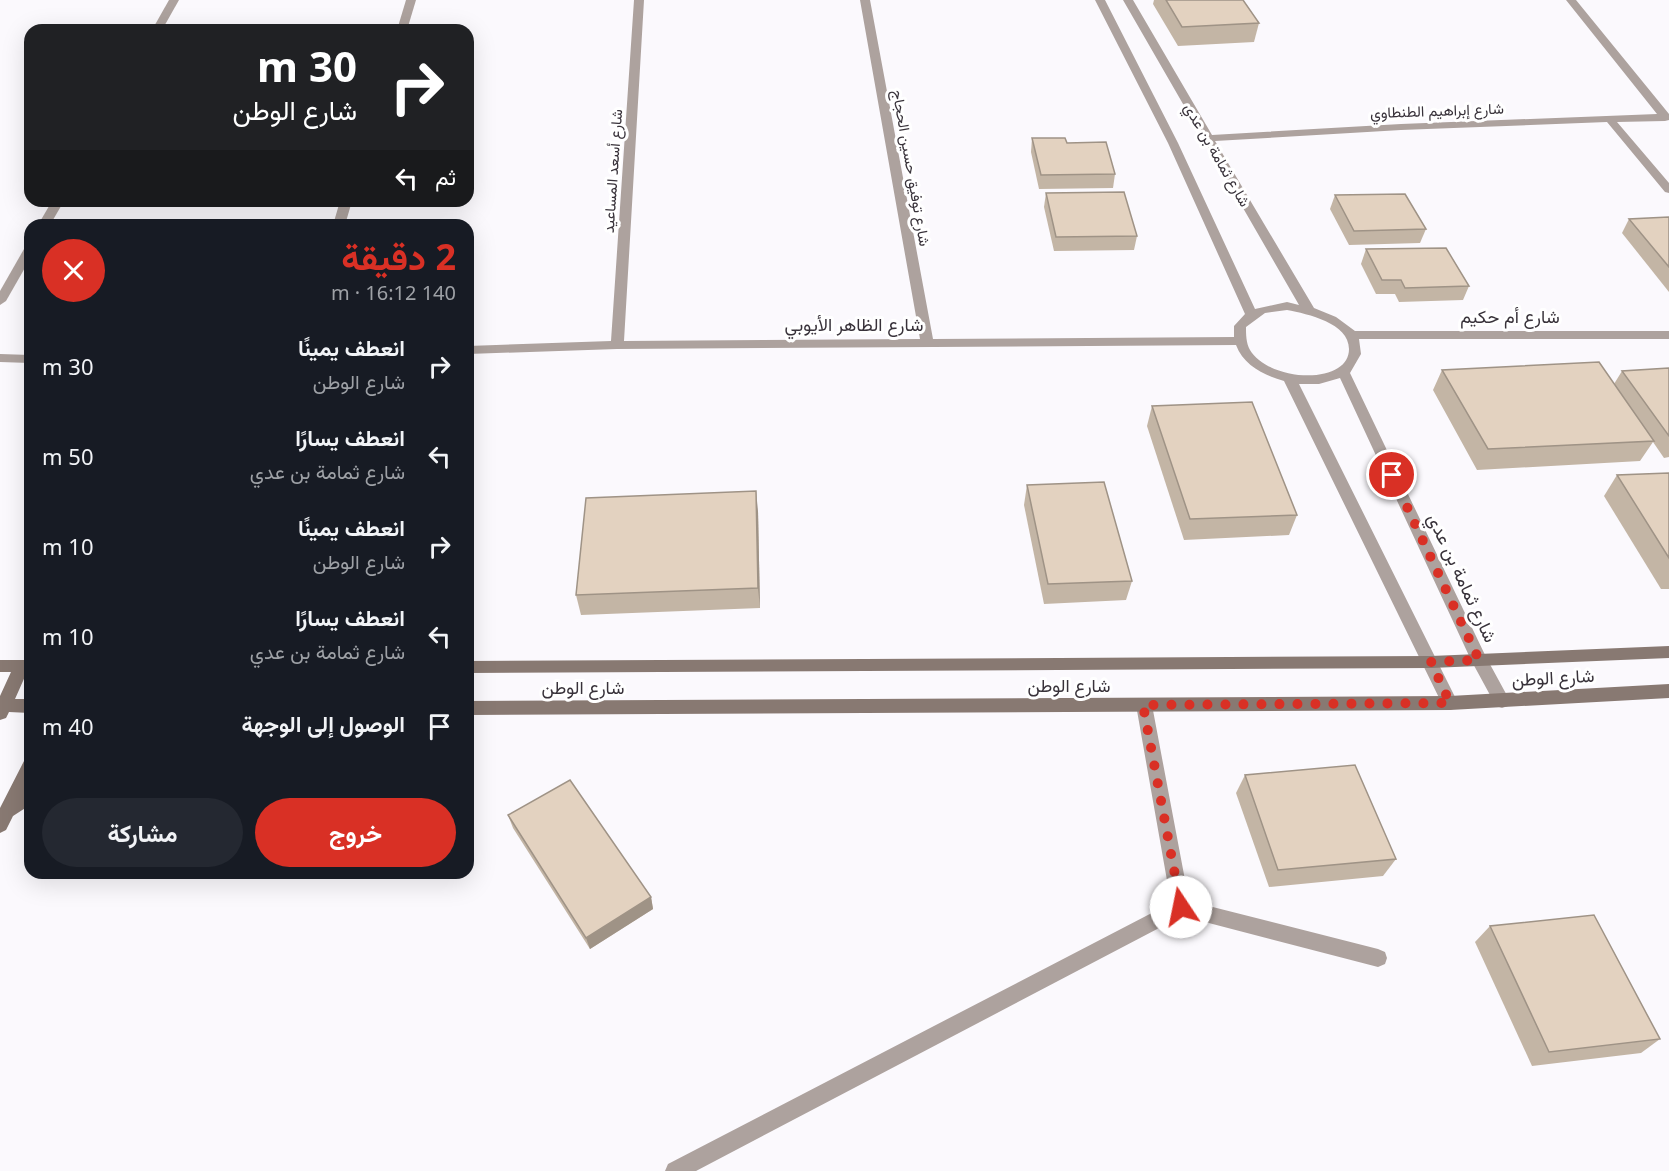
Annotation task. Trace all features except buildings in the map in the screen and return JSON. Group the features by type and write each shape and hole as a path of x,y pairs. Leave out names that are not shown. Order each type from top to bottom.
{"street":[{"path":"160,24 174,0"},
{"path":"404,24 411,0"},
{"name":"شارع أسعد المساعيد","path":"616,345 639,0"},
{"name":"شارع توفيق حسين الحجاج","path":"865,0 927,342"},
{"name":"شارع ثمامة بن عدي","path":"1100,0 1173,144 1251,314"},
{"name":"شارع ثمامة بن عدي","path":"1128,0 1308,309"},
{"path":"1571,0 1667,118"},
{"name":"شارع إبراهيم الطنطاوي","path":"1207,138 1401,127 1667,118"},
{"path":"1610,120 1669,190"},
{"path":"0,301 24,259"},
{"path":"1287,306 1308,309 1325,315 1350,335 1356,348 1353,361 1343,372 1319,379 1289,377 1266,369 1248,356 1240,341 1240,326 1251,314 1267,308 1287,306"},
{"name":"شارع أم حكيم","path":"1350,335 1669,335"},
{"name":"شارع الظاهر الأيوبي","path":"474,350 616,345 1240,341"},
{"path":"0,358 24,359"},
{"name":"شارع ثمامة بن عدي","path":"1343,372 1479,660 1502,701"},
{"path":"1289,377 1450,703"},
{"name":"شارع الوطن","path":"474,667 1431,662 1669,652"},
{"path":"0,666 24,666"},
{"path":"1,708 24,669"},
{"name":"شارع الوطن","path":"474,708 1450,703 1669,691"},
{"path":"1143,705 1181,907"},
{"path":"1,708 24,706"},
{"path":"4,818 24,778"},
{"path":"4,818 24,800"},
{"path":"675,1171 1181,907 1378,958"}],"route":[{"path":"1181,907 1143,705 1450,703 1431,662 1479,660 1392,475"}]}
